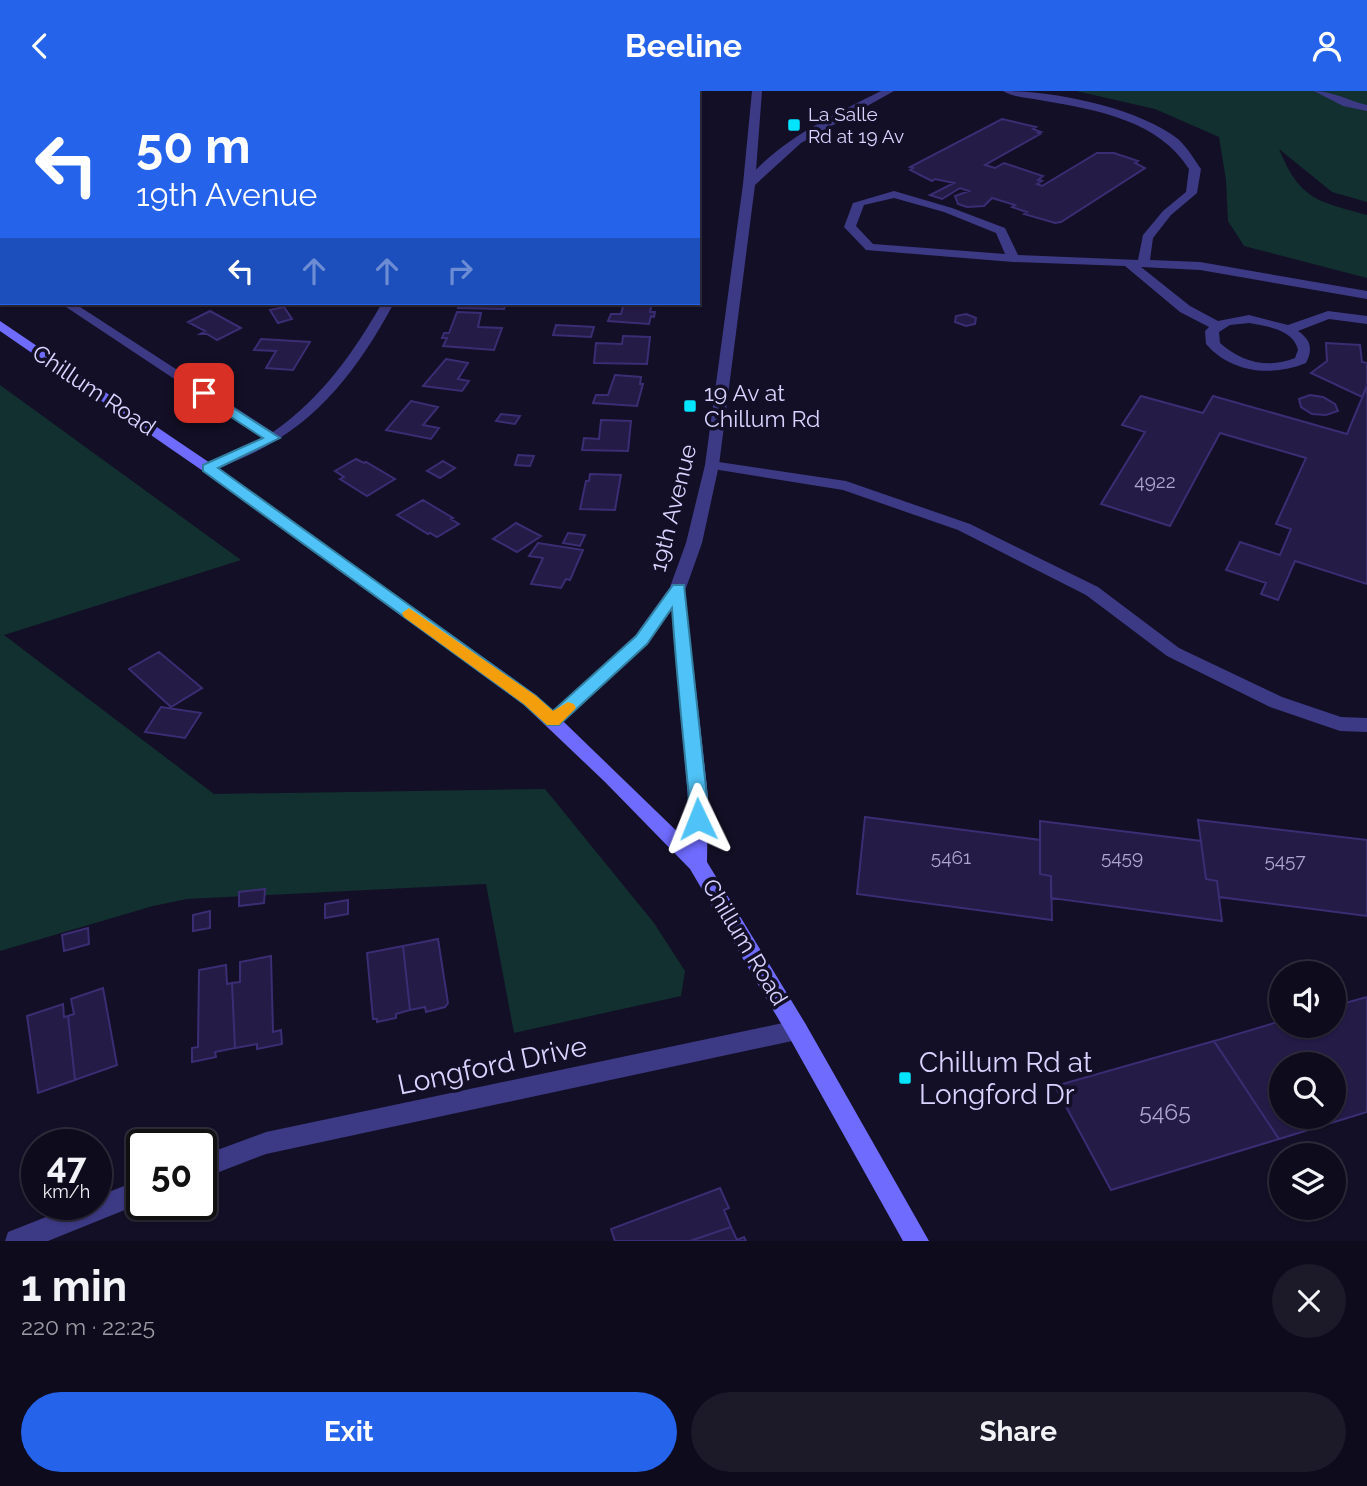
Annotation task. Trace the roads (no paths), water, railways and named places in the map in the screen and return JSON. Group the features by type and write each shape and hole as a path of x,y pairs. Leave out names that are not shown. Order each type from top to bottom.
{"main road":[{"name":"Chillum Road","path":"0,325 208,468 530,700 697,863 797,1030 917,1241"},
{"path":"678,588 698,797 697,863"}],"street":[{"name":"19th Avenue","path":"553,721 641,640 678,588 694,543 712,465 749,184 757,91"},
{"path":"749,184 766,165 808,131 889,91"},
{"path":"1008,91 1071,103 1132,120 1174,141 1195,169 1191,193 1167,213 1147,238 1144,263"},
{"path":"1319,91 1347,104 1367,108"},
{"path":"1013,258 1001,231 948,210 894,194 859,203 850,227 870,247 1013,258 1200,266 1367,295"},
{"path":"1127,262 1185,309 1217,325 1249,319 1288,330 1305,345 1306,353 1301,360 1285,366 1262,367 1245,364 1219,351 1210,337 1217,325"},
{"path":"1310,285 1328,315"},
{"path":"69,305 273,438"},
{"path":"208,468 273,438 313,408 371,336 386,305"},
{"path":"1288,330 1328,315 1367,320"},
{"path":"712,465 846,486 964,527 1092,591 1184,657 1276,702 1340,724 1367,725"},
{"name":"Longford Drive","path":"217,1162 266,1143 797,1030"},
{"path":"16,1241 55,1233 126,1199"}],"place":[{"name":"La Salle Rd at 19 Av","path":"794,125"},
{"name":"19 Av at Chillum Rd","path":"690,406"},
{"name":"Chillum Rd at Longford Dr","path":"905,1078"}]}
